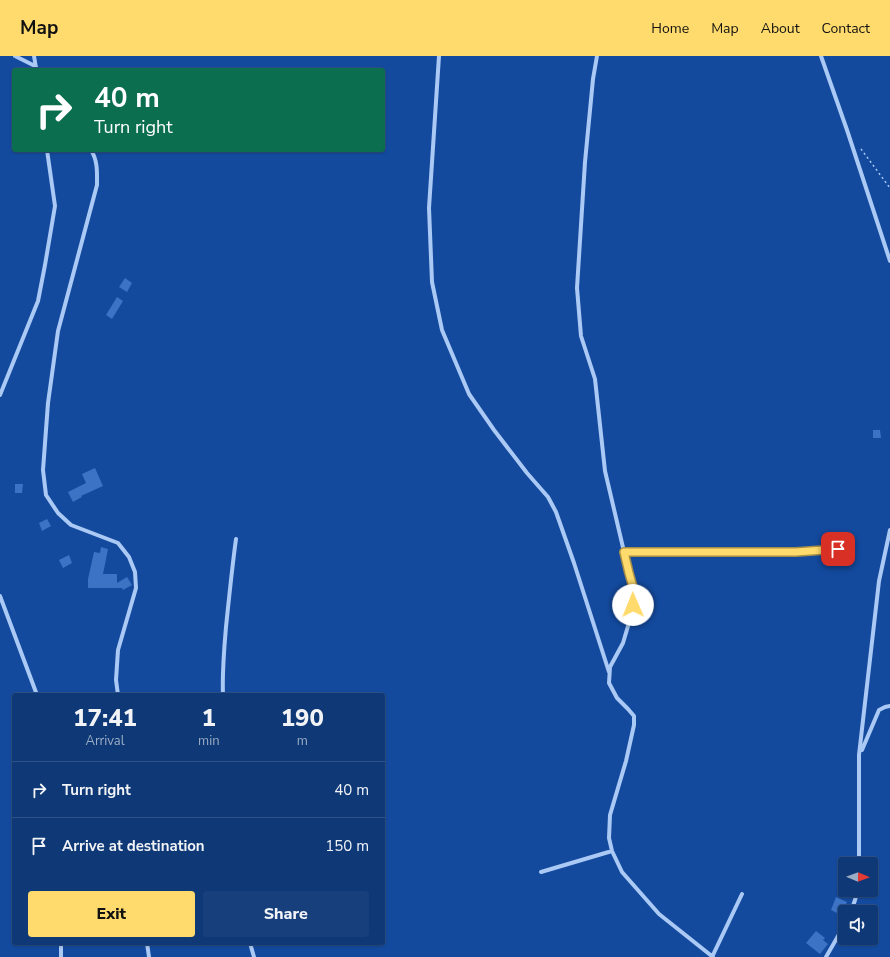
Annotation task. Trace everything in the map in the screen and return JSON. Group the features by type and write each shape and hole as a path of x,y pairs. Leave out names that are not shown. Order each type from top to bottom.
{"street":[{"path":"15,56 34,68"},
{"path":"34,56 36,68"},
{"path":"439,56 429,208 432,282 442,330 469,394 527,473 548,497 556,512 609,674"},
{"path":"597,56 593,79 585,162 576,288 581,336 595,379 605,471 635,594 631,616 623,643 610,667 608,683 617,698 634,716 634,725 626,761 610,815 609,838 612,851 622,872 659,914 712,957 742,894"},
{"path":"821,56 890,261"},
{"path":"0,395 38,301 55,206 47,152"},
{"path":"92,152 98,168 97,185 58,331 48,403 44,470 46,495 58,513 71,525 118,543 130,557 135,572 136,588 118,650 116,680 118,693"},
{"path":"859,857 860,755 879,581 890,530"},
{"path":"223,693 222,677 224,643 236,539"},
{"path":"624,552 796,552 838,549"},
{"path":"0,596 36,693"},
{"path":"860,755 879,710 890,706"},
{"path":"541,872 612,851"},
{"path":"826,957 838,936"},
{"path":"61,945 61,957"},
{"path":"147,945 149,957"},
{"path":"251,945 254,957"}],"path":[{"path":"860,147 890,188"}],"building":[{"path":"125,278 132,283 127,292 119,287"},
{"path":"117,297 123,301 112,319 106,315"},
{"path":"873,430 880,430 881,438 873,438"},
{"path":"95,468 103,486 81,496 82,497 73,502 68,492 86,483 82,474"},
{"path":"15,484 23,484 22,493 15,493"},
{"path":"47,519 51,526 42,531 39,523"},
{"path":"101,547 108,549 103,574 117,574 117,583 127,577 132,585 123,590 122,588 88,588 88,579 94,552 100,553"},
{"path":"69,555 72,563 63,568 59,560"},
{"path":"836,897 850,905 838,905 838,914 831,910"},
{"path":"816,931 825,938 823,940 828,944 820,954 806,943"}],"route":[{"path":"633,605 635,594 624,552 796,552 838,549"}]}
